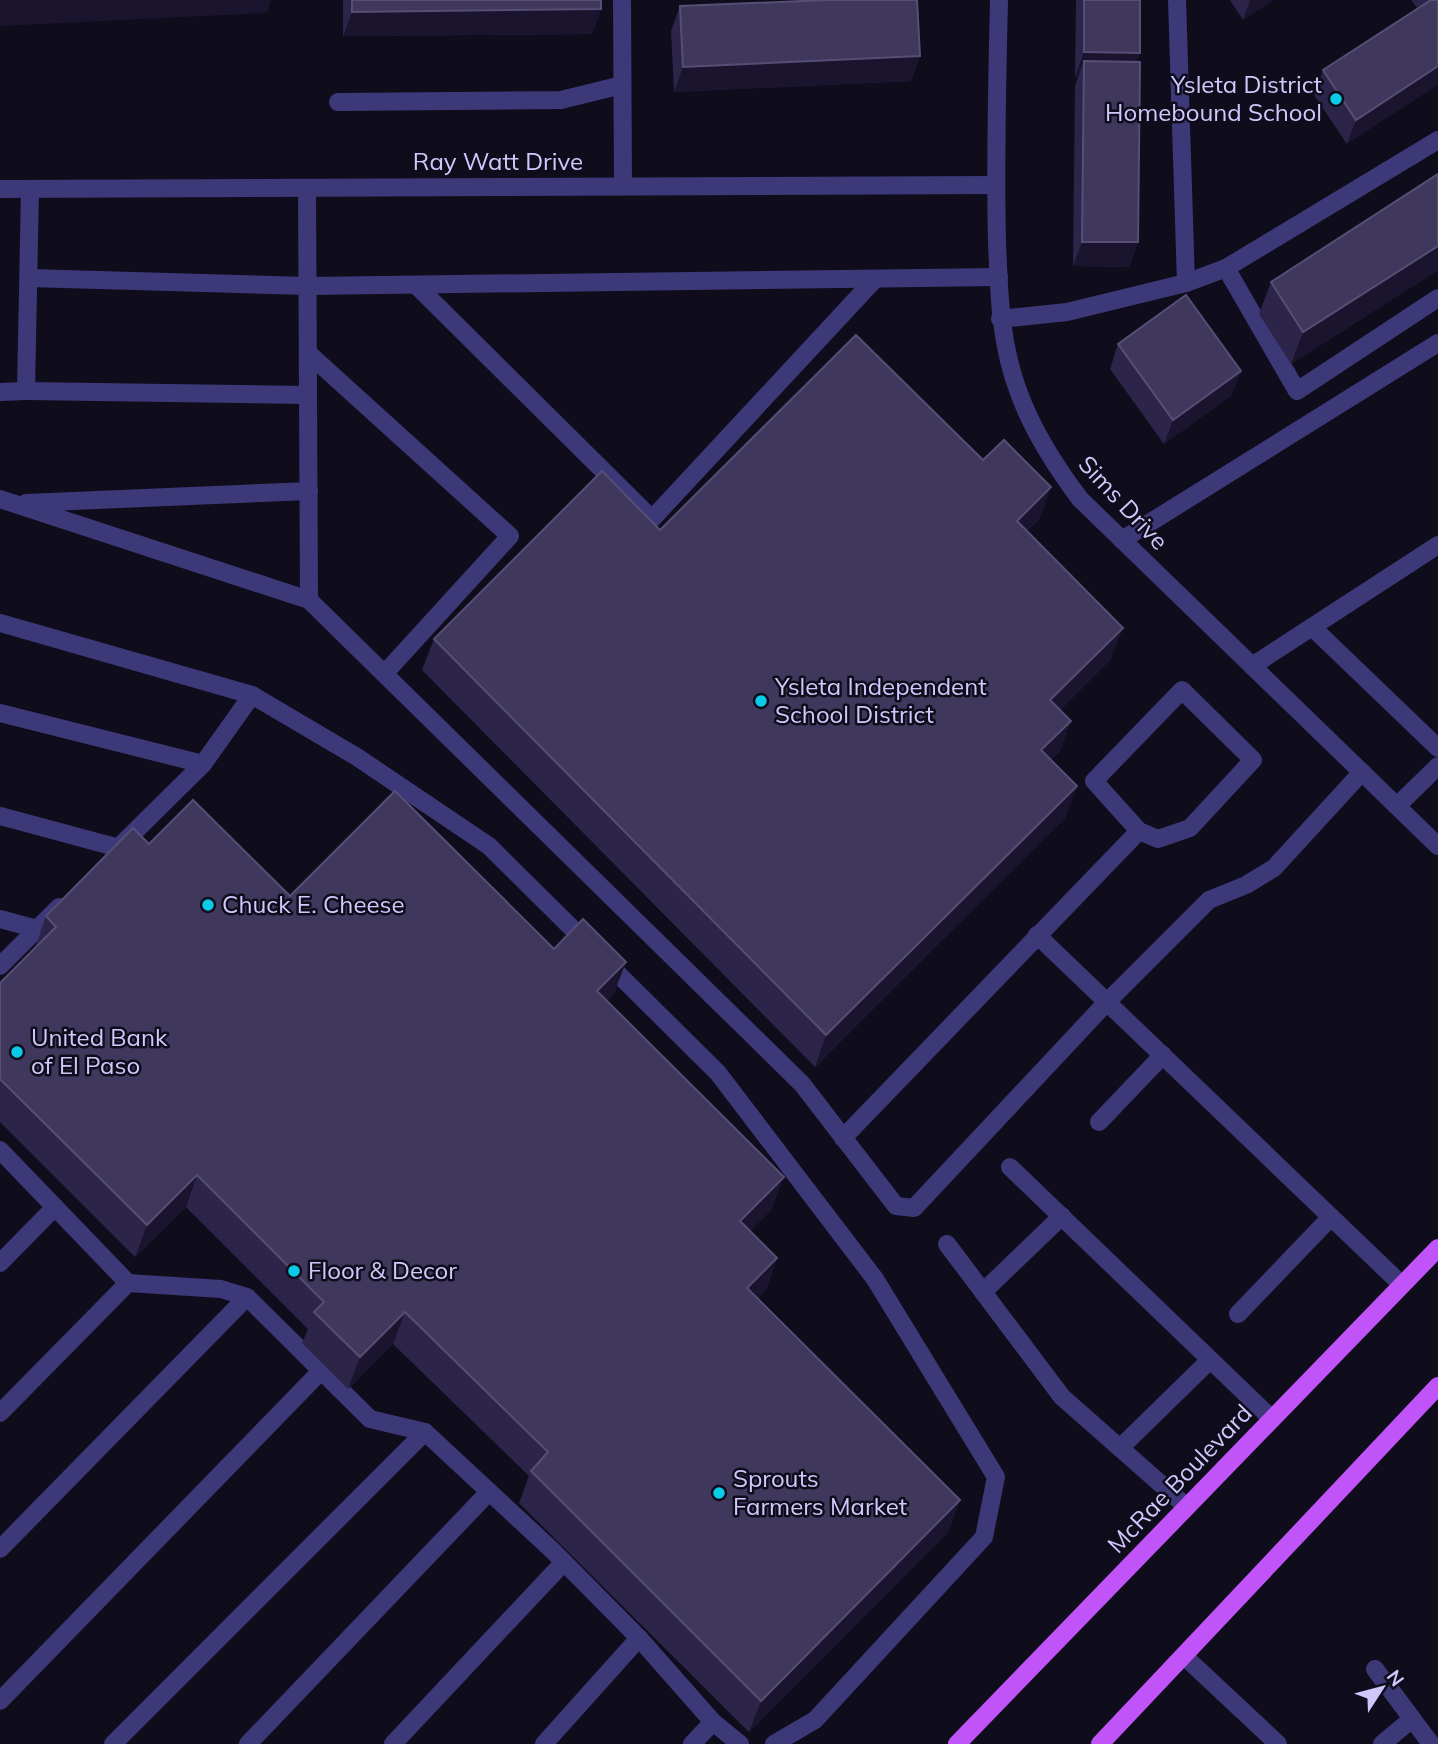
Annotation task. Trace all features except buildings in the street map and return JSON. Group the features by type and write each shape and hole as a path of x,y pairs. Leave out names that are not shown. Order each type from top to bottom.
{"main road":[{"name":"McRae Boulevard","path":"957,1744 1438,1248"},
{"path":"1100,1744 1438,1386"}],"street":[{"path":"622,0 623,187"},
{"name":"Sims Drive","path":"999,0 995,185 1000,319 1019,393 1051,458 1080,499 1438,846"},
{"path":"1177,0 1186,283"},
{"path":"338,102 561,100 622,85"},
{"path":"1000,319 1067,312 1186,283 1226,268 1438,140"},
{"name":"Ray Watt Drive","path":"0,189 995,185"},
{"path":"307,188 309,600"},
{"path":"26,391 30,189"},
{"path":"1226,268 1297,391 1438,298"},
{"path":"29,278 308,286 999,277"},
{"path":"416,285 652,519 875,279"},
{"path":"1122,540 1438,343"},
{"path":"308,353 510,536 385,673"},
{"path":"0,392 308,395"},
{"path":"6,501 309,491"},
{"path":"6,501 309,600 802,1084 896,1206 914,1208 1107,1002 1209,900 1246,885 1274,868 1362,772"},
{"path":"1252,666 1438,544"},
{"path":"0,624 253,695 357,757 489,846 718,1073 875,1279 996,1477 985,1537 815,1720 774,1744"},
{"path":"1312,627 1438,748"},
{"path":"1182,690 1253,760 1189,828 1158,839 1139,831 1094,781 1182,690"},
{"path":"101,866 203,764 253,695"},
{"path":"0,713 203,764"},
{"path":"1397,806 1438,766"},
{"path":"0,816 119,848"},
{"path":"844,1138 1139,831"},
{"path":"0,966 73,893"},
{"path":"0,919 37,929"},
{"path":"1037,935 1402,1284"},
{"path":"1099,1122 1163,1055"},
{"path":"0,1150 128,1283 154,1287 221,1289 247,1297 370,1419 425,1432 564,1562 639,1638 713,1722 740,1744"},
{"path":"1010,1167 1272,1419"},
{"path":"0,1263 55,1208"},
{"path":"984,1293 1062,1216"},
{"path":"1238,1314 1331,1217"},
{"path":"947,1244 1062,1397 1187,1507"},
{"path":"0,1413 128,1283"},
{"path":"0,1549 247,1297"},
{"path":"1121,1448 1210,1360"},
{"path":"0,1701 321,1371"},
{"path":"113,1744 425,1432"},
{"path":"248,1744 489,1492"},
{"path":"393,1744 564,1562"},
{"path":"544,1744 639,1638"},
{"path":"1184,1656 1278,1744"},
{"path":"1375,1669 1431,1744"},
{"path":"1382,1744 1412,1719"},
{"path":"692,1744 713,1722"}],"place":[{"name":"Ysleta District Homebound School","path":"1336,99"},
{"name":"Ysleta Independent School District","path":"761,701"},
{"name":"Chuck E. Cheese","path":"208,905"},
{"name":"United Bank of El Paso","path":"17,1052"},
{"name":"Floor & Decor","path":"294,1271"},
{"name":"Sprouts Farmers Market","path":"719,1493"}]}
